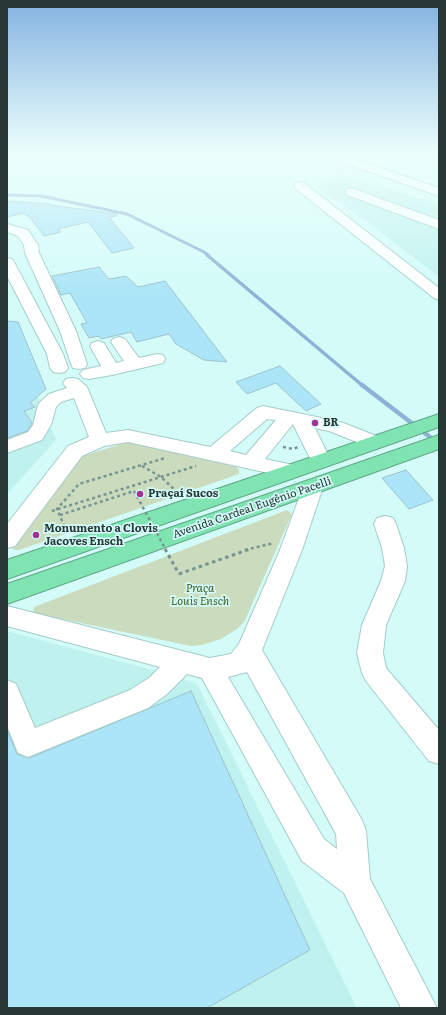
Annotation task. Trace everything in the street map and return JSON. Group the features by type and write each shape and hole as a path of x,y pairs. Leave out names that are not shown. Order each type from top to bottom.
{"highway":[{"name":"Avenida Cardeal Eugênio Pacelli","path":"7,570 291,471 317,452 372,442 439,420"},
{"name":"Avenida Cardeal Eugênio Pacelli","path":"7,594 434,444"}],"street":[{"path":"317,199 439,295"},
{"path":"371,199 439,225"},
{"path":"7,228 22,233 31,245 32,253 68,331 84,369 86,378 80,381 76,386 55,398 47,405 42,425 35,436 7,447"},
{"path":"7,262 55,354 59,368"},
{"path":"47,338 68,331"},
{"path":"119,342 135,364"},
{"path":"98,346 112,370"},
{"path":"100,440 76,386 59,380 56,377 56,372 59,368 65,365 84,369 112,370 158,359"},
{"path":"219,455 263,412 334,426 372,442"},
{"path":"251,462 267,442 294,419"},
{"path":"294,419 317,452"},
{"path":"7,540 75,451 100,440 128,436 291,471"},
{"path":"9,619 210,669 238,664 249,651 296,537 313,487"},
{"path":"385,524 393,548 396,566 393,581 374,625 370,653 375,673 439,752"},
{"path":"249,651 351,831 354,882 420,1008"},
{"path":"7,692 28,744 138,699 158,686 183,662"},
{"path":"210,669 313,850 354,882"}],"path":[{"path":"267,442 293,449 317,452"},
{"path":"57,509 79,484 193,449"},
{"path":"23,520 161,477 219,455"},
{"path":"141,466 161,477 191,506"},
{"path":"60,515 134,491 179,574 244,550 296,537"},
{"path":"57,509 73,547"}],"shaded area":[{"path":"335,199 424,199 439,204 439,277 364,219"},
{"path":"7,321 56,440 7,494"},
{"path":"7,631 175,676 197,684 357,1008 7,1008"}],"green space":[{"path":"128,442 234,465 239,470 239,474 19,550 11,548 79,457"},
{"name":"Praça Louis Ensch","path":"287,510 292,514 244,622 237,629 221,639 202,645 191,646 33,613 34,607"}],"building":[{"path":"7,201 50,204 117,214 117,216 109,217 134,248 112,253 88,222 58,229 61,232 44,236 25,213 7,217"},
{"path":"99,267 109,279 126,276 138,287 165,281 227,362 204,360 176,344 169,334 137,342 131,332 101,339 99,336 89,338 81,324 87,323 70,293 61,295 52,276"},
{"path":"7,321 18,322 46,389 30,403 35,407 24,411 32,423 27,431 7,438"},
{"path":"280,366 321,404 306,411 276,383 247,394 236,382"},
{"path":"406,470 433,500 409,509 382,478"},
{"path":"191,691 310,950 207,1008 7,1008 7,730 17,754 29,758"}],"waterway":[{"path":"57,199 127,214 204,252 209,256"},
{"path":"207,255 363,386"},
{"path":"362,385 439,444"}],"place":[{"name":"BR","path":"315,423"},
{"name":"Praçaí Sucos","path":"140,494"},
{"name":"Monumento a Clovis Jacoves Ensch","path":"36,535"}]}
